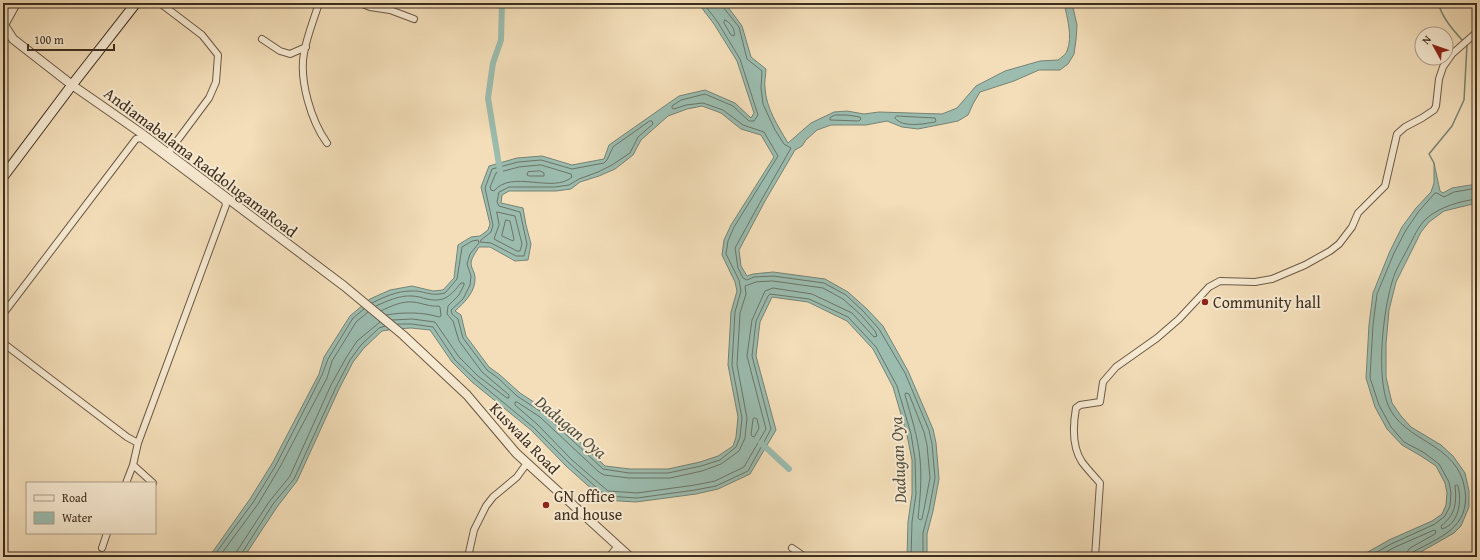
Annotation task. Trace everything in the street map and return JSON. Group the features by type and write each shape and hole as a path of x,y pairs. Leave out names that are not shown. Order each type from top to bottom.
{"main road":[{"path":"3,177 72,84 136,3"}],"street":[{"name":"Andiamabalama RaddolugamaRoad","path":"16,3 4,25 13,39 72,84 168,153 344,286 403,335"},
{"path":"160,3 202,35 218,55 216,82 209,98 168,153"},
{"path":"319,3 304,54 304,76 306,94 320,133 327,143"},
{"path":"360,3 390,10 414,19"},
{"path":"1095,557 1100,483 1082,461 1075,446 1074,419 1076,408 1080,405 1100,402 1103,382 1116,367 1157,338 1179,319 1209,287 1220,281 1255,282 1272,279 1305,265 1330,251 1339,244 1352,227 1358,212 1385,186 1397,134 1405,127 1434,110 1436,106 1439,79 1443,66 1452,54 1477,32"},
{"path":"262,39 280,51 290,54 306,47"},
{"path":"3,314 136,139 141,138 225,201 226,205 138,443 133,465 126,482"},
{"name":"Kuswala Road","path":"403,335 467,395 498,433 527,463 630,557"},
{"path":"3,343 127,437 138,443"},
{"path":"468,557 474,530 486,506 493,497 517,477 527,463"},
{"path":"133,465 153,482"},
{"path":"102,548 107,534"},
{"path":"610,557 618,546"},
{"path":"792,548 805,557"}],"water":[{"path":"698,3 725,3 742,26 751,57 766,69 765,86 768,103 773,117 788,143 811,123 834,112 847,111 864,114 879,112 942,114 957,108 976,86 1005,71 1040,61 1058,60 1066,52 1069,45 1069,27 1064,3 1072,3 1077,25 1074,54 1068,64 1060,70 1039,70 1014,81 980,92 968,115 958,121 918,129 902,127 887,121 866,125 831,125 817,130 802,146 795,150 765,201 739,250 741,266 747,276 773,272 825,279 848,292 883,326 908,371 933,429 936,443 939,479 927,534 927,557 907,557 908,522 912,494 912,460 907,435 893,387 873,349 847,321 808,302 772,297 760,322 756,356 776,430 750,474 718,489 696,494 636,502 604,500 566,466 531,430 472,382 452,362 430,330 411,328 395,329 382,331 364,348 353,362 297,481 277,507 244,557 209,557 250,499 273,462 319,374 324,357 350,316 370,299 390,290 412,286 433,291 443,290 454,278 458,245 471,237 480,236 488,230 490,224 481,187 489,166 517,158 542,156 572,165 604,159 609,145 679,96 705,90 735,103 751,118 754,113 737,61 714,24","holes":["702,106 721,113 741,129 761,135 774,157 731,225 724,240 722,255 735,282 737,291 731,312 728,365 738,417 736,437 733,446 718,456 700,462 668,469 630,469 605,466 546,410 520,393 489,367 466,336 461,315 455,311 466,300 474,287 475,277 471,262 479,247 490,247 515,261 528,260 531,244 523,208 501,203 502,195 509,191 556,191 571,189 580,182 615,169 633,155 641,140 668,116 687,109"]},
{"path":"1434,163 1440,191 1443,193 1452,188 1477,184 1477,203 1444,211 1429,222 1421,232 1396,282 1389,310 1386,344 1386,377 1392,403 1401,416 1411,427 1441,445 1453,456 1465,473 1469,491 1469,507 1461,526 1454,533 1412,557 1359,557 1389,540 1432,521 1442,514 1446,505 1447,493 1445,483 1436,466 1402,445 1387,429 1375,407 1366,378 1369,325 1373,293 1390,251 1402,227 1416,208 1431,192 1434,183"}],"waterway":[{"path":"500,171 488,98 493,63 501,40 502,3"},
{"path":"1438,3 1452,29 1464,42"},
{"path":"1434,163 1429,154 1452,126 1464,100 1467,45"},
{"path":"761,443 789,469"}],"place":[{"name":"Community hall","path":"1205,302"},
{"name":"GN office and house","path":"546,505"}],"water label":[{"name":"Dadugan Oya","path":"571,427"},
{"name":"Dadugan Oya","path":"898,460"}]}
